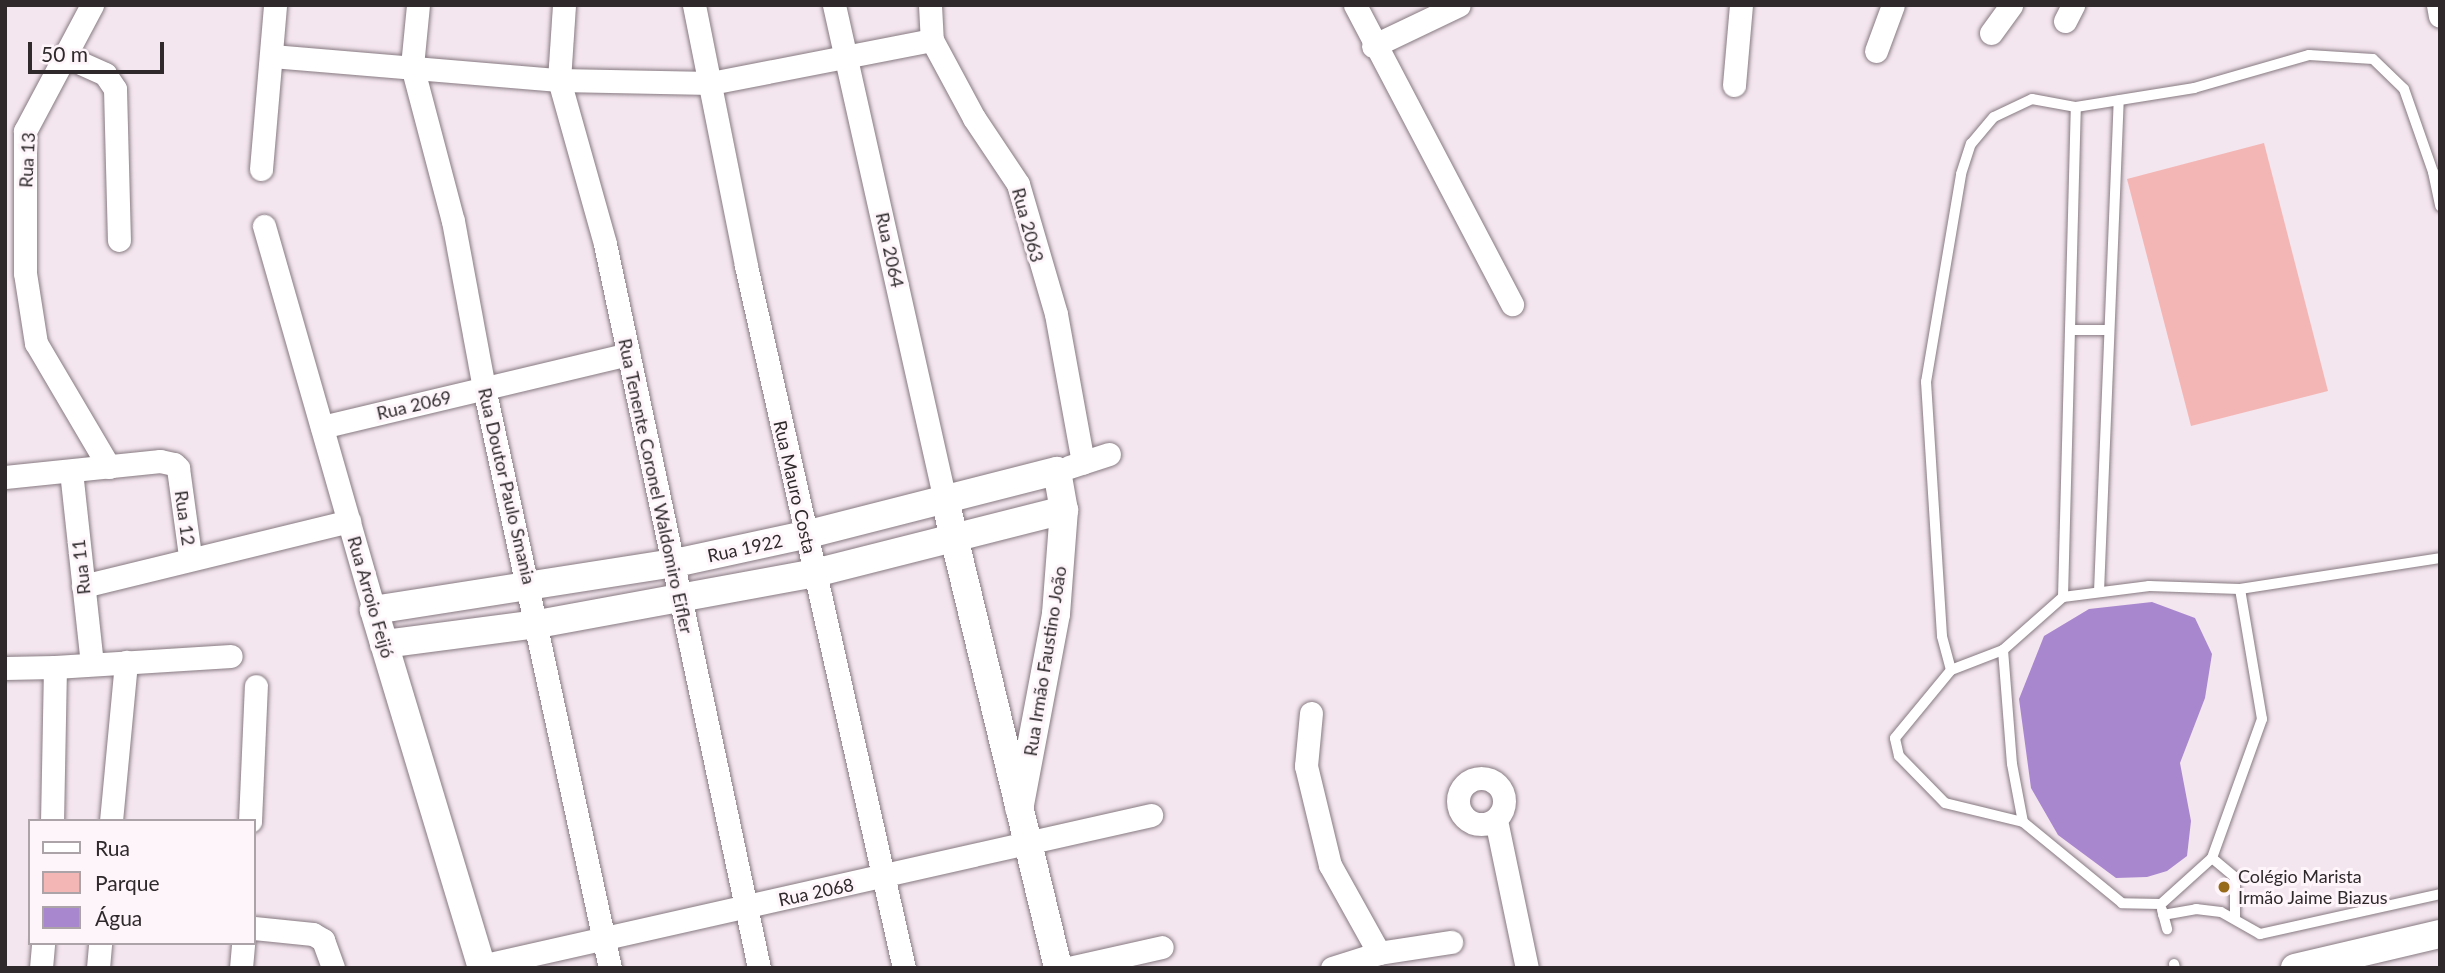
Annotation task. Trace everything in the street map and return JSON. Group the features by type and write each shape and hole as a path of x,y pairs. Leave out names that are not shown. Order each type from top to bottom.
{"street":[{"name":"Rua 13","path":"92,5 25,131 15,273 36,343 109,467"},
{"path":"261,169 275,5"},
{"name":"Rua Doutor Paulo Smania","path":"418,5 412,66 453,220 484,388 530,585 610,968"},
{"name":"Rua Tenente Coronel Waldomiro Eifler","path":"564,5 559,80 605,244 759,968"},
{"name":"Rua Mauro Costa","path":"694,5 806,536 904,968"},
{"name":"Rua 2064","path":"834,5 848,57 944,496"},
{"name":"Rua 2063","path":"930,5 932,40 974,118 1018,184 1056,314 1070,467"},
{"path":"1355,5 1373,46 1513,304"},
{"path":"1373,46 1459,5"},
{"path":"1734,85 1741,5"},
{"path":"1875,51 1893,5"},
{"path":"1991,33 2011,5"},
{"path":"2438,5 2440,16"},
{"path":"272,56 559,80 711,83 932,40"},
{"path":"65,56 105,74 115,89 119,240"},
{"name":"Rua Arroio Feijó","path":"264,226 384,644 482,967"},
{"name":"Rua 2069","path":"322,427 628,354"},
{"name":"Rua 1922","path":"374,610 675,563 806,536 944,496 1070,467 1109,454"},
{"name":"Rua 12","path":"5,477 160,461 178,468 190,556 349,521"},
{"name":"Rua Irmão Faustino João","path":"1019,809 1056,614 1070,467"},
{"name":"Rua 11","path":"71,471 92,663"},
{"name":"Rua Irmão Faustino João","path":"944,496 1058,968"},
{"path":"384,644 538,624 680,600 815,573 1064,510"},
{"path":"83,586 190,556"},
{"path":"5,668 231,656"},
{"path":"111,819 126,662"},
{"path":"52,819 55,667"},
{"path":"250,819 256,686"},
{"path":"1311,713 1306,766 1330,865 1347,902 1379,953"},
{"name":"Rua 2068","path":"482,967 1151,816"},
{"path":"1496,820 1527,968"},
{"path":"256,928 313,934 323,940 333,968"},
{"path":"2295,968 2440,934"},
{"path":"1332,968 1379,953 1414,958 1451,942"},
{"path":"41,968 43,945"},
{"path":"98,968 100,945"},
{"path":"241,968 243,945"},
{"path":"1069,968 1162,947"}],"lane":[{"path":"1951,670 1942,636 1926,382 1961,174 1971,144 1994,117 2032,99 2076,107 2194,88 2309,55 2372,59 2404,89 2433,172 2440,206"},
{"path":"2099,592 2119,100"},
{"path":"2063,597 2076,107"},
{"path":"2070,330 2109,330"},
{"path":"2440,558 2240,589 2149,586 2063,597 2003,650 1951,670 1895,738 1899,756 1945,803 2023,822 2122,903 2162,910 2196,909 2235,917 2250,933 2260,934 2440,894"},
{"path":"2162,910 2213,858 2262,719 2240,589"},
{"path":"2003,650 2012,764 2023,822"},
{"path":"2213,858 2235,877 2235,917"},
{"path":"2162,910 2167,929"}],"green space":[{"path":"2264,143 2328,391 2191,426 2127,179"}],"water":[{"path":"2152,602 2195,618 2212,654 2205,698 2180,763 2191,821 2187,856 2167,871 2147,877 2116,878 2058,835 2031,788 2019,699 2044,636 2089,609"}],"place":[{"name":"Colégio Marista Irmão Jaime Biazus","path":"2224,887"}]}
